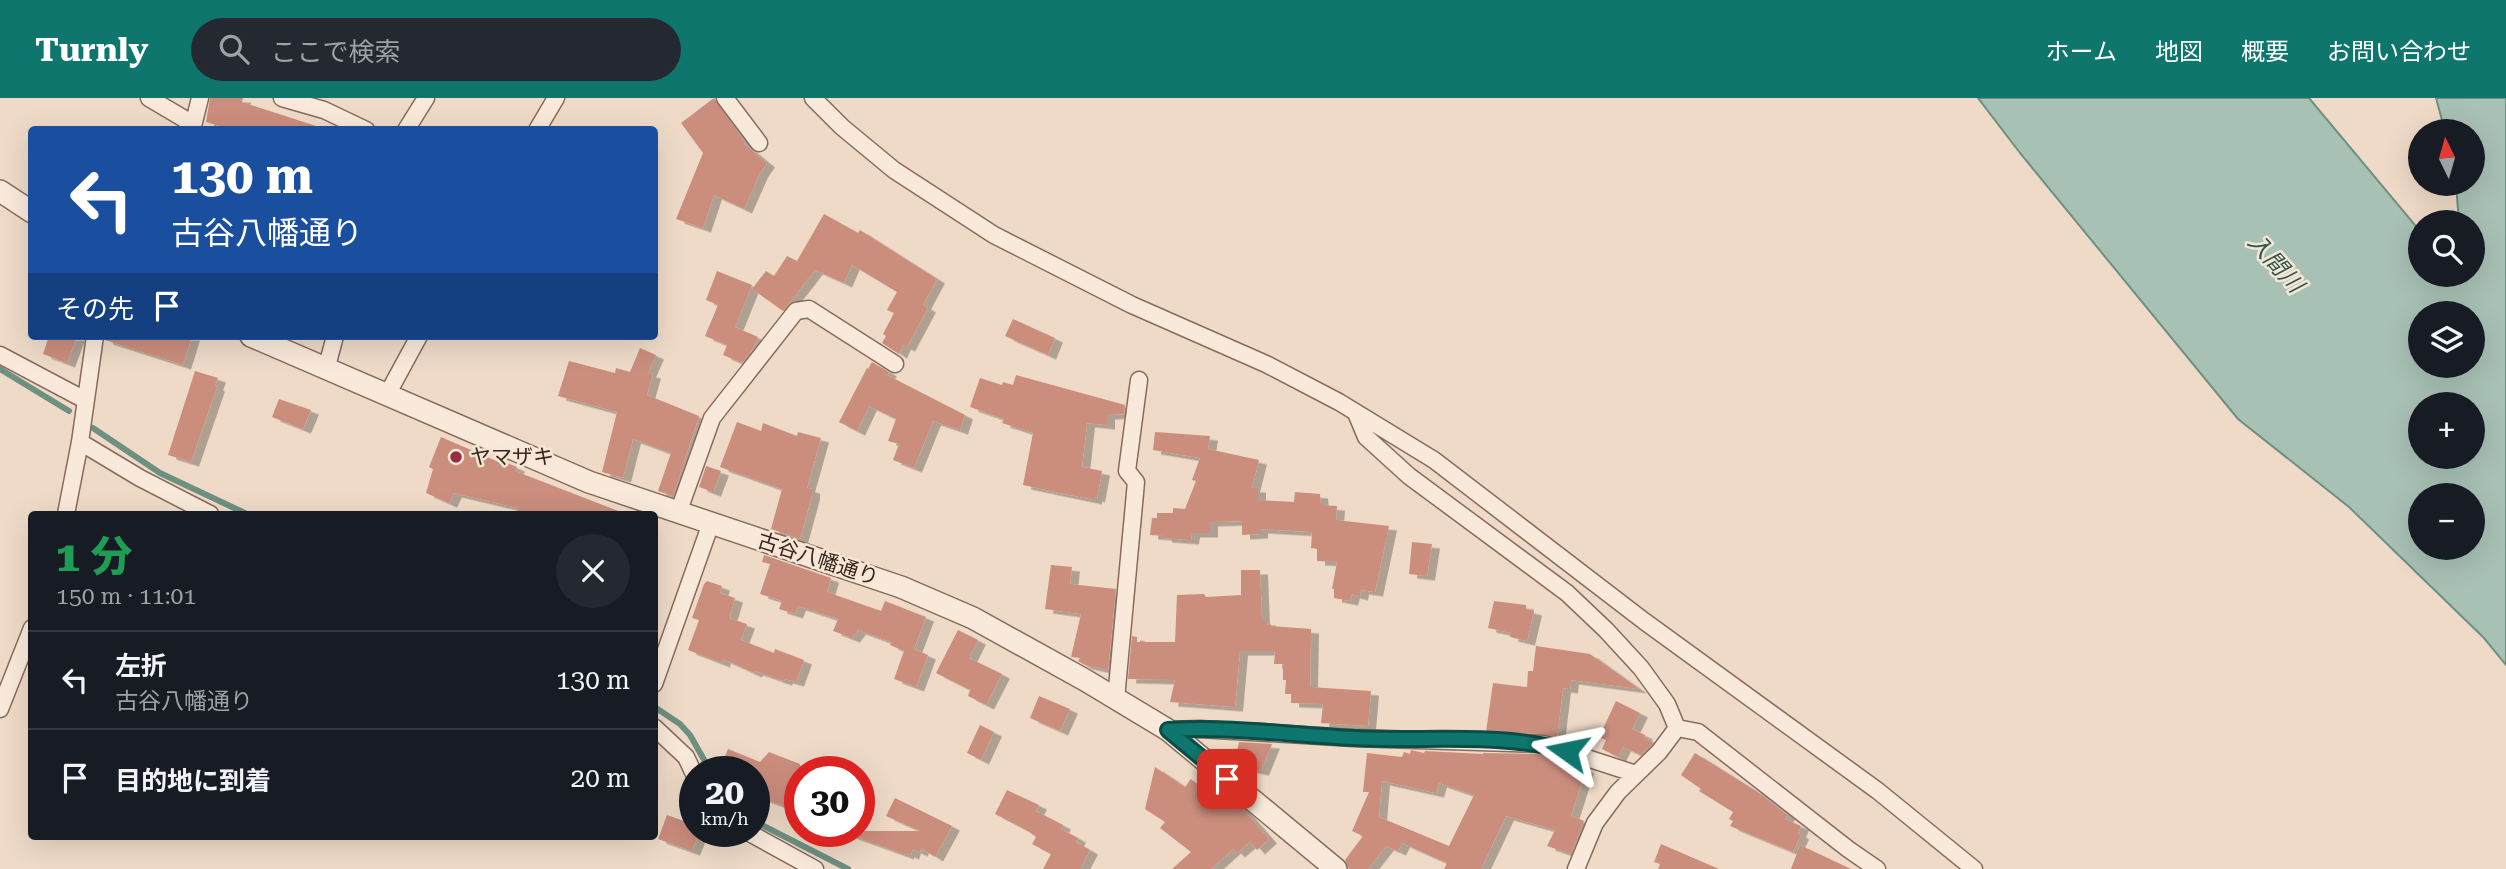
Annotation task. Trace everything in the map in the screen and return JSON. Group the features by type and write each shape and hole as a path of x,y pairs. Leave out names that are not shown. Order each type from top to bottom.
{"street":[{"path":"149,98 191,126"},
{"path":"193,126 200,98"},
{"path":"282,98 335,115 358,126"},
{"path":"408,126 426,98"},
{"path":"539,126 556,98"},
{"path":"725,98 759,143"},
{"path":"813,98 842,127 894,170 994,235 1132,304 1266,364 1356,413 1434,460 1644,621 1878,791 1974,869"},
{"path":"0,191 28,209"},
{"path":"678,513 712,418 796,311 809,309 895,364"},
{"path":"67,511 80,442 94,340"},
{"name":"古谷八幡通り","path":"260,340 589,482 901,587 973,618 1168,730 1336,869"},
{"path":"326,370 334,340"},
{"path":"387,395 417,340"},
{"path":"0,355 85,400"},
{"path":"1116,699 1136,482 1127,471 1139,380"},
{"path":"1356,413 1366,437 1409,476 1567,593 1606,630 1641,667 1667,704 1677,728"},
{"path":"80,442 140,478 204,511"},
{"path":"658,673 711,523"},
{"path":"0,709 28,638"},
{"path":"1576,869 1595,823 1618,792 1659,752 1677,728"},
{"path":"1677,728 1698,732 1847,849 1877,869"},
{"path":"1168,730 1200,729 1354,738 1544,744 1636,774"},
{"path":"658,731 685,756"},
{"path":"770,844 815,869"}],"water":[{"name":"入間川","path":"1978,98 2309,98 2408,217 2408,287 2485,287 2485,210 2458,210 2457,196 2485,196 2485,119 2442,119 2436,98 2506,98 2506,665 2484,638 2349,507 2238,419"}],"building":[{"path":"210,98 243,98 242,102 316,126 219,126 206,122"},
{"path":"714,98 744,144 767,163 744,209 714,195 703,228 676,219 703,153 681,123"},
{"path":"824,214 858,233 860,230 937,279 923,305 928,308 907,347 903,345 899,354 882,343 886,336 883,334 894,313 887,310 897,292 852,265 844,283 815,270 783,311 752,289 766,271 774,276 787,256 797,261"},
{"path":"717,271 752,285 735,327 758,337 742,363 723,355 727,345 705,336 718,305 706,300"},
{"path":"1013,319 1055,338 1048,355 1005,336"},
{"path":"48,340 76,340 67,363 43,354"},
{"path":"105,340 191,340 183,365"},
{"path":"640,348 656,355 648,373 653,374 647,395 699,416 673,496 658,491 671,453 633,439 623,478 602,472 617,412 558,396 569,361 615,373 616,368 630,372"},
{"path":"872,362 889,372 887,375 965,415 960,430 933,421 914,468 893,460 899,444 888,441 896,419 869,406 857,431 839,422"},
{"path":"195,371 218,378 191,462 168,455"},
{"path":"1016,375 1125,405 1124,414 1107,415 1107,425 1087,423 1082,467 1102,471 1097,498 1094,497 1094,500 1023,485 1033,433 1002,423 1004,419 970,407 980,378 1002,385 1003,382 1013,385"},
{"path":"279,399 311,410 303,429 272,417"},
{"path":"737,422 761,431 763,423 797,436 798,432 821,438 807,488 812,489 812,495 800,539 771,529 782,489 720,467"},
{"path":"1155,432 1210,436 1208,449 1259,460 1252,488 1258,488 1258,500 1294,502 1295,492 1320,494 1321,505 1337,506 1336,520 1389,526 1375,592 1361,590 1360,596 1352,594 1350,601 1334,598 1332,589 1337,562 1317,561 1317,549 1311,548 1312,532 1260,529 1260,534 1242,535 1242,521 1210,522 1210,533 1192,533 1191,540 1150,535 1152,518 1157,518 1157,513 1173,513 1173,508 1185,509 1196,481 1192,480 1200,458 1153,450"},
{"path":"441,437 501,463 502,461 517,467 515,471 618,511 516,511 518,508 454,493 449,503 426,493 433,469 429,467"},
{"path":"706,466 721,471 713,492 699,487"},
{"path":"1412,542 1432,544 1427,576 1409,574"},
{"path":"764,555 831,578 827,592 881,611 885,601 926,617 914,649 928,655 916,687 894,679 904,651 890,645 891,642 858,630 852,638 833,631 838,619 798,606 795,614 779,609 782,601 760,594 770,564 762,562"},
{"path":"1051,565 1072,567 1070,584 1116,589 1108,670 1085,665 1078,661 1080,658 1071,657 1081,614 1045,609"},
{"path":"1241,570 1260,570 1262,621 1268,621 1267,625 1271,626 1311,629 1310,687 1371,691 1368,726 1321,723 1323,704 1291,703 1291,694 1285,694 1283,664 1274,664 1275,651 1240,651 1235,707 1170,702 1175,680 1128,679 1132,636 1137,637 1137,642 1175,642 1177,595 1241,595"},
{"path":"707,581 722,586 720,593 735,598 729,618 747,624 741,640 774,653 775,649 804,660 796,682 784,681 755,671 754,673 723,659 722,663 688,650 699,620 692,618"},
{"path":"1494,601 1526,605 1526,609 1534,611 1527,641 1510,637 1511,633 1488,628"},
{"path":"958,630 978,640 969,658 1002,674 986,705 968,696 970,690 936,673"},
{"path":"1536,646 1590,654 1639,689 1571,680 1570,689 1563,688 1557,737 1486,732 1493,683 1527,687 1528,671 1533,671"},
{"path":"1039,696 1070,709 1060,731 1030,718"},
{"path":"1616,701 1640,713 1632,729 1645,735 1644,737 1653,743 1641,755 1623,747 1618,757 1602,749 1606,740 1599,737"},
{"path":"980,725 994,732 981,760 967,753"},
{"path":"1239,742 1272,744 1261,771 1234,766"},
{"path":"728,749 745,756 725,756"},
{"path":"1411,750 1424,753 1542,754 1586,769 1571,816 1584,821 1571,854 1547,846 1555,830 1506,816 1481,869 1444,869 1447,863 1402,843 1398,851 1386,846 1368,869 1349,869 1345,860 1363,836 1352,831 1369,792 1363,792 1367,753 1402,757 1404,752 1410,754","holes":["1382,781 1436,793 1439,783 1474,795 1449,846 1379,817"]},
{"path":"769,752 784,758 784,806 770,801 770,756 765,756"},
{"path":"1695,753 1756,791 1787,815 1785,819 1801,826 1798,833 1801,835 1793,852 1730,826 1733,821 1729,819 1733,812 1699,791 1701,789 1681,775"},
{"path":"1155,767 1185,787 1191,779 1222,803 1229,797 1269,839 1257,850 1250,842 1237,853 1233,849 1211,869 1172,869 1191,852 1160,828 1165,822 1145,809"},
{"path":"1007,790 1039,805 1036,811 1063,825 1061,829 1078,838 1076,842 1090,850 1080,869 1043,869 1051,854 1032,844 1036,837 1028,831 995,814"},
{"path":"895,798 952,826 935,857 921,848 920,852 913,849 911,855 906,855 875,844 875,831 920,831 886,816"},
{"path":"667,815 679,819 679,846 658,839"},
{"path":"1661,844 1719,869 1658,869 1660,864 1654,862"},
{"path":"1800,845 1851,869 1791,869"}],"waterway":[{"path":"0,369 69,411"},
{"path":"93,428 160,473 241,511"},
{"path":"658,709 680,724 702,756"},
{"path":"770,829 848,869"}],"place":[{"name":"ヤマザキ","path":"456,457"}],"route":[{"path":"1227,779 1168,730 1494,741 1544,744 1567,751"}]}
